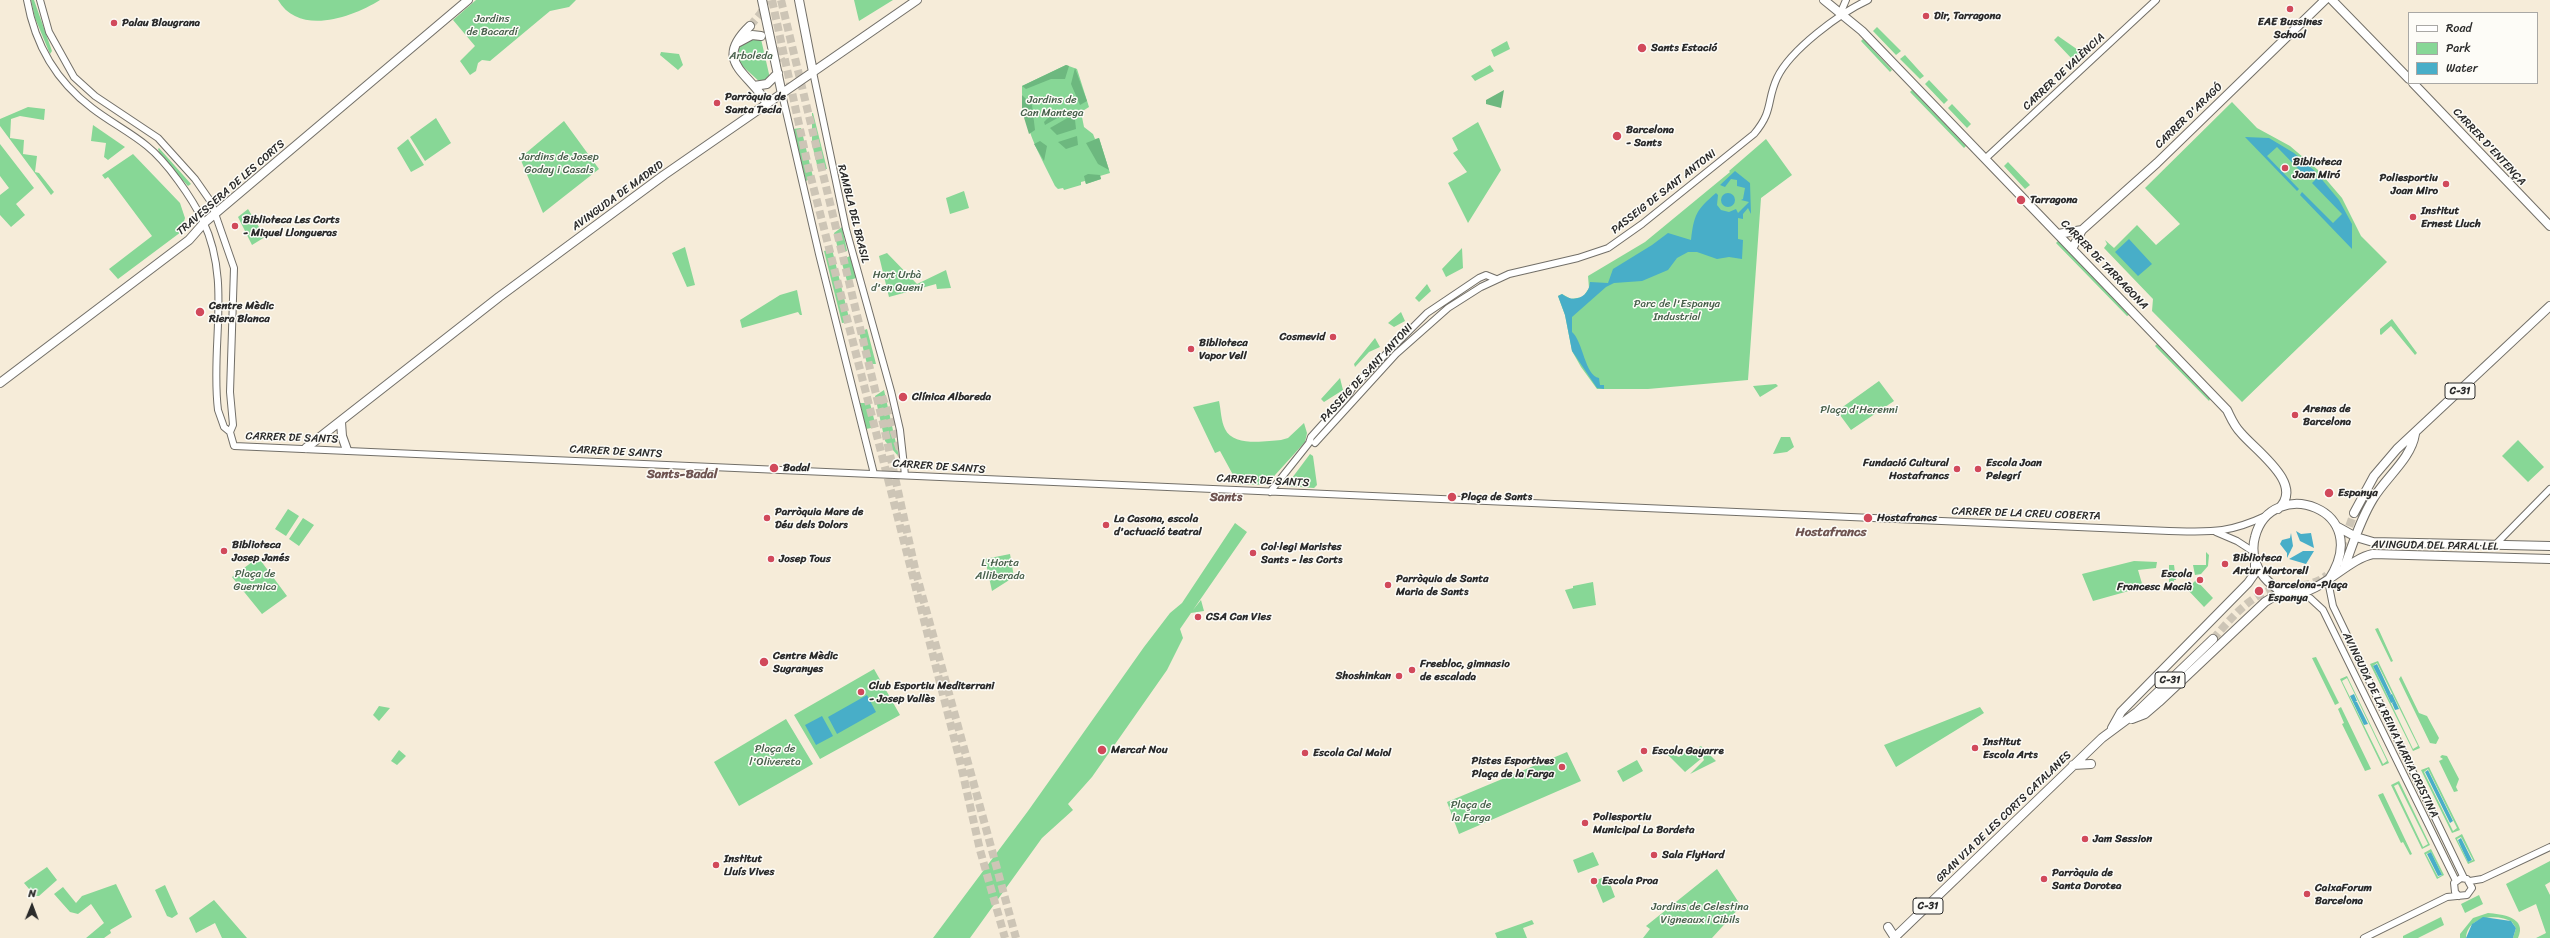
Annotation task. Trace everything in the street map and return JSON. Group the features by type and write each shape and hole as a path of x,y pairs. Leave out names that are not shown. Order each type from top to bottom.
{"main road":[{"name":"TRAVESSERA DE LES CORTS","path":"0,383 192,237 204,223 468,0"},
{"path":"762,0 782,94"},
{"path":"799,0 813,72"},
{"name":"AVINGUDA DE MADRID","path":"306,448 458,329 664,175 782,94 858,39 917,0"},
{"name":"CARRER DE TARRAGONA","path":"1824,0 1862,31 1986,158 2072,250 2227,410 2232,423 2280,474 2286,486 2287,496 2274,511"},
{"name":"CARRER D'ARAGÓ","path":"2072,250 2082,230 2157,163 2325,0"},
{"path":"2332,0 2408,78"},
{"path":"750,26 736,45 732,57 742,75 754,86 767,104"},
{"path":"736,45 747,37 761,36"},
{"path":"754,86 767,84 778,73"},
{"name":"CARRER D'ENTENÇA","path":"2414,84 2550,226"},
{"path":"2058,234 2082,230"},
{"name":"C-31","path":"2354,512 2380,468 2410,436 2416,434 2550,306"},
{"path":"341,422 342,436 347,450"},
{"path":"2344,568 2373,498 2408,452 2416,434"},
{"path":"2127,721 2145,714 2265,602 2278,594 2312,590 2328,581 2335,571 2338,559 2340,542 2338,527 2323,512 2308,505 2292,504 2274,511 2257,531 2254,552 2262,574 2271,583 2294,592"},
{"name":"AVINGUDA DEL PARAL·LEL","path":"2338,527 2356,537 2373,542 2550,546"},
{"name":"AVINGUDA DEL PARAL·LEL","path":"2328,581 2359,558 2373,554 2550,559"},
{"name":"GRAN VIA DE LES CORTS CATALANES","path":"1895,938 2112,728 2121,712 2248,583 2255,573 2256,561"},
{"name":"GRAN VIA DE LES CORTS CATALANES","path":"2112,728 2127,721 2213,639"},
{"path":"2073,765 2091,764"},
{"path":"1888,927 1895,938"}],"street":[{"path":"26,0 36,33 58,77 92,108 149,148 186,190 204,223 210,239 220,279 218,410 224,427 230,432 233,425 230,403 234,268 215,214 207,196 195,179 160,140 147,129 95,96 72,76 49,32 40,0"},
{"path":"1840,14 1846,0"},
{"path":"1840,14 1868,0"},
{"name":"CARRER DE VALÈNCIA","path":"1986,158 2156,0"},
{"name":"PASSEIG DE SANT ANTONI","path":"1315,443 1412,338 1440,314 1496,279 1519,271 1588,256 1608,248 1642,224 1738,147 1764,121 1776,81 1788,61 1840,14"},
{"name":"RAMBLA DEL BRASIL","path":"813,72 846,229 891,391 900,430 905,475"},
{"path":"58,77 72,76"},
{"path":"63,83 72,76"},
{"path":"782,94 819,254 874,474"},
{"path":"140,141 147,129"},
{"path":"192,237 202,233 210,239"},
{"name":"PASSEIG DE SANT ANTONI","path":"1270,492 1309,443 1311,436 1347,397 1353,387 1420,319 1486,275 1496,279"},
{"path":"218,353 226,356 231,354"},
{"name":"CARRER DE SANTS","path":"230,432 234,446 905,475 937,478 1118,483 1270,492 1644,507"},
{"path":"2495,545 2550,489"},
{"name":"CARRER DE LA CREU COBERTA","path":"1644,507 2216,532 2236,528 2274,511"},
{"name":"CARRER DE LA CREU COBERTA","path":"2216,532 2237,541 2254,552"},
{"name":"AVINGUDA DE LA REINA MARIA CRISTINA","path":"2328,581 2333,606 2464,878"},
{"name":"AVINGUDA DE LA REINA MARIA CRISTINA","path":"2294,592 2310,598 2323,610 2456,881"},
{"path":"2364,938 2447,897 2468,895 2472,888 2482,880 2550,847"},
{"path":"2447,897 2454,889 2456,881 2464,878 2470,881 2482,880"},
{"path":"2470,881 2472,888"},
{"path":"2454,889 2459,896"}],"green space":[{"path":"31,0 34,0 52,51 50,54 35,18"},
{"path":"278,0 380,0 355,13 326,20 312,21 299,18 287,11"},
{"name":"Jardins de Bacardí","path":"476,0 576,0 569,7 550,11 490,61 482,60 478,63 476,71 470,75 460,61 475,46 453,20"},
{"path":"854,0 893,0 859,21"},
{"path":"1877,27 1901,51 1896,55 1873,31"},
{"path":"2058,36 2081,52 2073,60 2054,40"},
{"name":"Arboleda","path":"753,39 761,39 769,74 769,77 761,83 738,62 739,47"},
{"path":"1863,39 1892,70 1890,72 1861,41"},
{"path":"1507,41 1510,49 1494,57 1491,50"},
{"path":"661,52 679,54 683,65 678,70 660,55"},
{"path":"1905,55 1924,76 1920,79 1900,59"},
{"name":"Jardins de Can Mantega","path":"1066,65 1077,69 1089,107 1081,112 1084,127 1093,134 1095,139 1099,138 1110,173 1100,176 1101,179 1086,184 1085,181 1081,182 1081,185 1064,190 1063,188 1058,189 1055,186 1032,138 1024,113 1022,86"},
{"path":"1066,65 1069,66 1065,79 1051,79 1026,89 1022,86"},
{"path":"1490,65 1494,71 1475,81 1471,76"},
{"path":"1075,68 1087,101 1080,105 1071,84"},
{"path":"1929,80 1948,100 1944,104 1925,84"},
{"path":"1504,90 1501,108 1486,104 1486,100"},
{"path":"1912,90 1966,146 1964,148 1910,92"},
{"path":"1022,95 1032,105 1035,130 1029,134 1022,111"},
{"path":"2232,102 2257,128 2290,146 2318,170 2342,198 2361,236 2387,262 2242,402 2152,311 2153,299 2104,248 2107,244 2105,240 2114,248 2137,225 2156,245 2180,224 2145,188"},
{"path":"1952,104 1971,124 1967,128 1948,108"},
{"path":"28,107 45,109 44,120 20,116 11,119 10,138 24,140 23,154 37,156 35,172 39,173 54,192 51,195 0,126 0,119"},
{"path":"1066,110 1068,112 1045,125 1044,122 1052,114"},
{"path":"812,113 827,169 818,169 812,144"},
{"path":"1071,116 1075,120 1076,129 1057,135 1050,128"},
{"path":"436,118 451,143 425,161 410,137"},
{"name":"Jardins de Josep Goday i Casals","path":"564,121 599,169 543,213 520,158"},
{"path":"1478,122 1501,170 1468,223 1448,183 1467,172 1453,153 1458,150 1452,138"},
{"path":"93,125 125,147 108,160 104,157 106,143 91,141"},
{"path":"801,128 813,177 806,181 793,129"},
{"path":"1077,136 1078,145 1066,149 1058,142"},
{"path":"1099,138 1109,170 1098,164 1086,143"},
{"path":"408,139 424,165 411,172 397,148"},
{"name":"Parc de l'Espanya Industrial","path":"1766,139 1792,175 1761,198 1748,380 1648,389 1597,389 1581,367 1572,351 1565,315 1558,296 1562,294 1571,299 1583,297 1589,288 1588,276 1645,242 1730,172 1729,171"},
{"path":"1040,141 1047,146 1044,161 1034,144"},
{"path":"0,144 34,188 16,204 25,215 11,227 0,215 0,195 9,188 0,176"},
{"path":"159,148 191,184 188,186 161,157"},
{"path":"133,154 180,203 185,218 181,232 118,279 109,269 152,236 108,177 105,179 102,175"},
{"path":"2008,162 2030,185 2025,189 2004,166"},
{"path":"1088,174 1100,175 1101,179 1086,184 1084,176"},
{"path":"964,191 969,208 950,214 946,198"},
{"path":"248,209 265,237 252,245 238,217"},
{"path":"842,227 847,251 839,253 834,233"},
{"path":"2058,241 2129,315 2127,316 2056,243"},
{"path":"685,247 695,285 687,287 672,253"},
{"path":"1462,248 1463,268 1446,277 1442,269"},
{"path":"832,249 850,322 842,323 824,251"},
{"name":"Hort Urbà d'en Queni","path":"887,253 917,284 946,270 951,288 937,289 936,284 889,297 879,256"},
{"path":"850,256 856,278 847,281 841,260"},
{"path":"1427,284 1431,291 1419,302 1415,298"},
{"path":"797,290 802,315 798,312 742,328 740,320 780,295"},
{"path":"1401,312 1405,321 1394,327 1388,323"},
{"path":"2392,319 2417,353 2415,355 2391,326 2381,335 2380,334 2380,329"},
{"path":"867,329 876,364 867,364 859,332"},
{"path":"1375,338 1380,347 1369,352 1355,367 1354,364"},
{"path":"2157,344 2210,399 2209,401 2155,346"},
{"path":"1340,378 1343,390 1324,402 1321,399"},
{"name":"Plaça d'Herenni","path":"1879,381 1894,401 1851,430 1837,411"},
{"path":"1776,384 1778,386 1760,397 1753,386"},
{"path":"884,390 899,457 885,441 875,396"},
{"path":"1219,401 1225,429 1229,435 1242,441 1267,441 1288,438 1304,423 1307,433 1305,442 1266,485 1238,484 1220,451 1215,453 1193,407"},
{"path":"860,403 870,403 876,427 866,429"},
{"path":"1781,437 1790,437 1794,447 1787,452 1773,454"},
{"path":"2518,440 2544,467 2528,482 2502,456"},
{"path":"1310,454 1313,456 1317,485 1314,488 1286,486"},
{"path":"288,509 299,516 286,536 275,529"},
{"path":"303,518 314,525 299,546 289,539"},
{"path":"1235,523 1247,532 1193,610 1201,600 1204,611 1191,613 1180,629 1183,638 1167,670 1092,777 1068,804 1073,810 1042,838 970,938 933,938 1028,811 1144,647 1170,613 1182,603"},
{"path":"2206,552 2209,555 2208,566 2201,574 2195,575 2193,565 2206,565"},
{"name":"L'Horta Alliberada","path":"1010,554 1014,577 992,591 985,559"},
{"name":"Plaça de Guernica","path":"256,559 259,562 261,561 287,596 262,614 232,577"},
{"path":"2134,561 2157,562 2156,568 2138,570 2143,587 2093,601 2082,574"},
{"path":"2169,565 2174,565 2176,580 2174,580 2173,586 2169,587"},
{"path":"2196,580 2213,598 2204,607 2187,589"},
{"path":"1593,582 1596,605 1573,609 1565,590 1573,588 1573,586"},
{"path":"2378,628 2393,661 2391,662 2375,629"},
{"path":"2316,657 2339,703 2335,705 2312,658"},
{"path":"2378,661 2420,748 2413,751 2370,664","holes":["2377,663 2418,746 2413,749 2373,666"]},
{"name":"Club Esportiu Mediterrani - Josep Vallès","path":"874,669 900,715 820,759 794,715"},
{"path":"2347,676 2389,763 2382,766 2340,679","holes":["2347,678 2387,761 2383,764 2342,681"]},
{"path":"2401,676 2419,713 2427,716 2439,738 2436,744 2430,743 2399,679"},
{"path":"379,706 390,708 379,721 373,715"},
{"path":"1980,707 1984,713 1896,767 1884,745"},
{"path":"2341,707 2371,769 2365,771 2342,724 2344,723 2338,709"},
{"name":"Plaça de l'Olivereta","path":"786,719 813,764 739,806 714,762"},
{"path":"1693,746 1702,758 1685,772 1667,754 1669,753 1679,757"},
{"path":"1701,746 1716,761 1690,774 1704,760 1699,747"},
{"path":"399,750 406,756 397,765 391,761"},
{"name":"Plaça de la Farga","path":"1567,752 1581,781 1459,834 1447,802"},
{"path":"2442,755 2447,756 2459,779 2456,787 2458,791 2454,792 2439,761 2443,759 2440,757"},
{"path":"1637,760 1643,771 1623,782 1617,771"},
{"path":"2429,767 2460,830 2452,833 2421,770","holes":["2428,769 2457,828 2453,831 2424,772"]},
{"path":"2399,781 2430,845 2422,849 2391,785","holes":["2398,784 2428,844 2423,847 2394,786"]},
{"path":"2383,793 2412,854 2410,855 2403,842 2401,843 2378,795"},
{"path":"2462,834 2475,861 2468,864 2455,838","holes":["2461,837 2473,860 2468,862 2457,839"]},
{"path":"2431,849 2444,875 2437,879 2424,853","holes":["2431,852 2442,875 2438,877 2426,854"]},
{"path":"1593,852 1599,865 1578,873 1573,860"},
{"path":"2550,861 2550,882 2545,885 2550,895 2550,938 2536,938 2546,933 2536,904 2519,912 2506,884"},
{"path":"47,867 57,880 39,896 35,896 24,883"},
{"name":"Jardins de Celestina Vigneaux i Cibils","path":"1717,869 1741,906 1712,938 1643,938 1650,929 1646,926"},
{"path":"1607,876 1615,897 1603,903 1594,881"},
{"path":"116,884 132,917 110,930 111,933 104,938 86,938 104,923 91,904 78,914 70,912 54,894 63,887 76,903 82,896"},
{"path":"165,885 178,914 172,918 167,916 155,890"},
{"path":"2479,895 2483,904 2465,913 2461,904"},
{"path":"214,900 247,938 222,938 215,923 196,933 189,918"},
{"path":"2488,913 2500,914 2516,921 2519,925 2520,931 2518,938 2513,938 2516,928 2512,922 2506,919 2492,917 2477,921 2468,931 2466,938 2460,938 2460,934 2473,918"},
{"path":"2441,917 2444,925 2418,938 2403,938 2403,936"},
{"path":"1532,920 1534,924 1523,928 1527,938 1497,938 1495,933"}],"water":[{"path":"2245,137 2269,138 2294,153 2316,172 2308,179 2277,147 2267,156 2299,189 2297,191"},
{"path":"1735,171 1750,183 1751,214 1748,208 1743,214 1743,219 1738,218 1738,239 1743,240 1742,259 1729,257 1717,259 1697,252 1688,252 1677,258 1668,270 1642,281 1614,283 1606,287 1572,317 1572,332 1576,336 1587,365 1594,376 1599,378 1600,385 1604,385 1604,389 1597,388 1572,351 1565,315 1558,296 1562,294 1576,299 1587,292 1590,282 1608,283 1613,269 1652,245 1668,233 1691,240 1693,224 1697,214 1704,204 1716,193 1718,195 1717,205 1721,210 1729,212 1736,209 1738,213 1749,202 1741,200 1743,199 1745,188 1737,186 1737,180 1731,179 1725,187 1720,185"},
{"path":"2319,176 2339,200 2352,224 2352,249 2300,195 2302,192 2333,223 2342,214 2312,183"},
{"path":"1728,193 1733,195 1735,200 1733,205 1728,207 1723,205 1721,200 1723,195"},
{"path":"2129,239 2152,264 2138,276 2115,252"},
{"path":"2296,531 2301,534 2311,533 2314,548 2300,541"},
{"path":"2291,533 2293,546 2287,558 2287,553 2280,544 2282,540 2290,538"},
{"path":"2303,551 2314,551 2306,564 2289,559"},
{"path":"2377,664 2391,694 2389,695 2392,694 2399,709 2395,710 2392,703 2394,702 2391,703 2373,666"},
{"path":"2354,694 2357,701 2355,702 2357,702 2368,724 2364,725 2350,696"},
{"path":"867,695 876,712 837,734 828,717"},
{"path":"822,716 833,736 816,745 805,725"},
{"path":"2428,770 2453,821 2450,823 2425,772"},
{"path":"2461,838 2472,860 2468,862 2458,840"},
{"path":"2431,852 2442,875 2438,876 2427,854"},
{"path":"2483,917 2511,921 2516,928 2513,938 2466,938 2472,924"}],"tunnel":[{"path":"750,26 761,13 766,0"},
{"path":"772,0 808,166 960,761 980,850 1005,938"},
{"path":"781,0 884,427 916,573 1016,938"},
{"path":"769,38 782,61"},
{"path":"882,396 902,456"},
{"path":"2341,549 2354,513"},
{"path":"2213,639 2239,610 2254,598 2278,588 2300,586 2314,582 2327,575"}],"place":[{"name":"EAE Bussines School","path":"2290,9"},
{"name":"Dir, Tarragona","path":"1926,16"},
{"name":"Palau Blaugrana","path":"114,23"},
{"name":"Sants Estació","path":"1642,48"},
{"name":"Parròquia de Santa Tecla","path":"717,103"},
{"name":"Barcelona - Sants","path":"1617,136"},
{"name":"Biblioteca Joan Miró","path":"2285,168"},
{"name":"Poliesportiu Joan Miro","path":"2446,184"},
{"name":"Tarragona","path":"2021,200"},
{"name":"Institut Ernest Lluch","path":"2413,217"},
{"name":"Biblioteca Les Corts - Miquel Llongueras","path":"235,226"},
{"name":"Centre Mèdic Riera Blanca","path":"200,312"},
{"name":"Cosmevid","path":"1333,337"},
{"name":"Biblioteca Vapor Vell","path":"1191,349"},
{"name":"Clínica Albareda","path":"903,397"},
{"name":"Arenas de Barcelona","path":"2295,415"},
{"name":"Badal","path":"774,468"},
{"name":"Fundació Cultural Hostafrancs","path":"1957,469"},
{"name":"Escola Joan Pelegrí","path":"1978,469"},
{"name":"Espanya","path":"2329,493"},
{"name":"Plaça de Sants","path":"1452,497"},
{"name":"Parròquia Mare de Déu dels Dolors","path":"767,518"},
{"name":"Hostafrancs","path":"1868,518"},
{"name":"La Casona, escola d'actuació teatral","path":"1106,525"},
{"name":"Biblioteca Josep Janés","path":"224,551"},
{"name":"Col·legi Maristes Sants - les Corts","path":"1253,553"},
{"name":"Josep Tous","path":"771,559"},
{"name":"Biblioteca Artur Martorell","path":"2225,564"},
{"name":"Escola Francesc Macià","path":"2200,580"},
{"name":"Parròquia de Santa Maria de Sants","path":"1388,585"},
{"name":"Barcelona-Plaça Espanya","path":"2259,591"},
{"name":"CSA Can Vies","path":"1198,617"},
{"name":"Centre Mèdic Sugranyes","path":"764,662"},
{"name":"Freebloc, gimnasio de escalada","path":"1412,670"},
{"name":"Shoshinkan","path":"1399,676"},
{"name":"Club Esportiu Mediterrani - Josep Vallès","path":"861,692"},
{"name":"Institut Escola Arts","path":"1975,748"},
{"name":"Mercat Nou","path":"1102,750"},
{"name":"Escola Gayarre","path":"1644,751"},
{"name":"Escola Cal Maiol","path":"1305,753"},
{"name":"Pistes Esportives Plaça de la Farga","path":"1562,767"},
{"name":"Poliesportiu Municipal La Bordeta","path":"1585,823"},
{"name":"Jam Session","path":"2085,839"},
{"name":"Sala FlyHard","path":"1654,855"},
{"name":"Institut Lluís Vives","path":"716,865"},
{"name":"Parròquia de Santa Dorotea","path":"2044,879"},
{"name":"Escola Proa","path":"1594,881"},
{"name":"CaixaForum Barcelona","path":"2307,894"}],"district":[{"name":"Sants-Badal","path":"682,475"},
{"name":"Sants","path":"1226,498"},
{"name":"Hostafrancs","path":"1831,533"}]}
